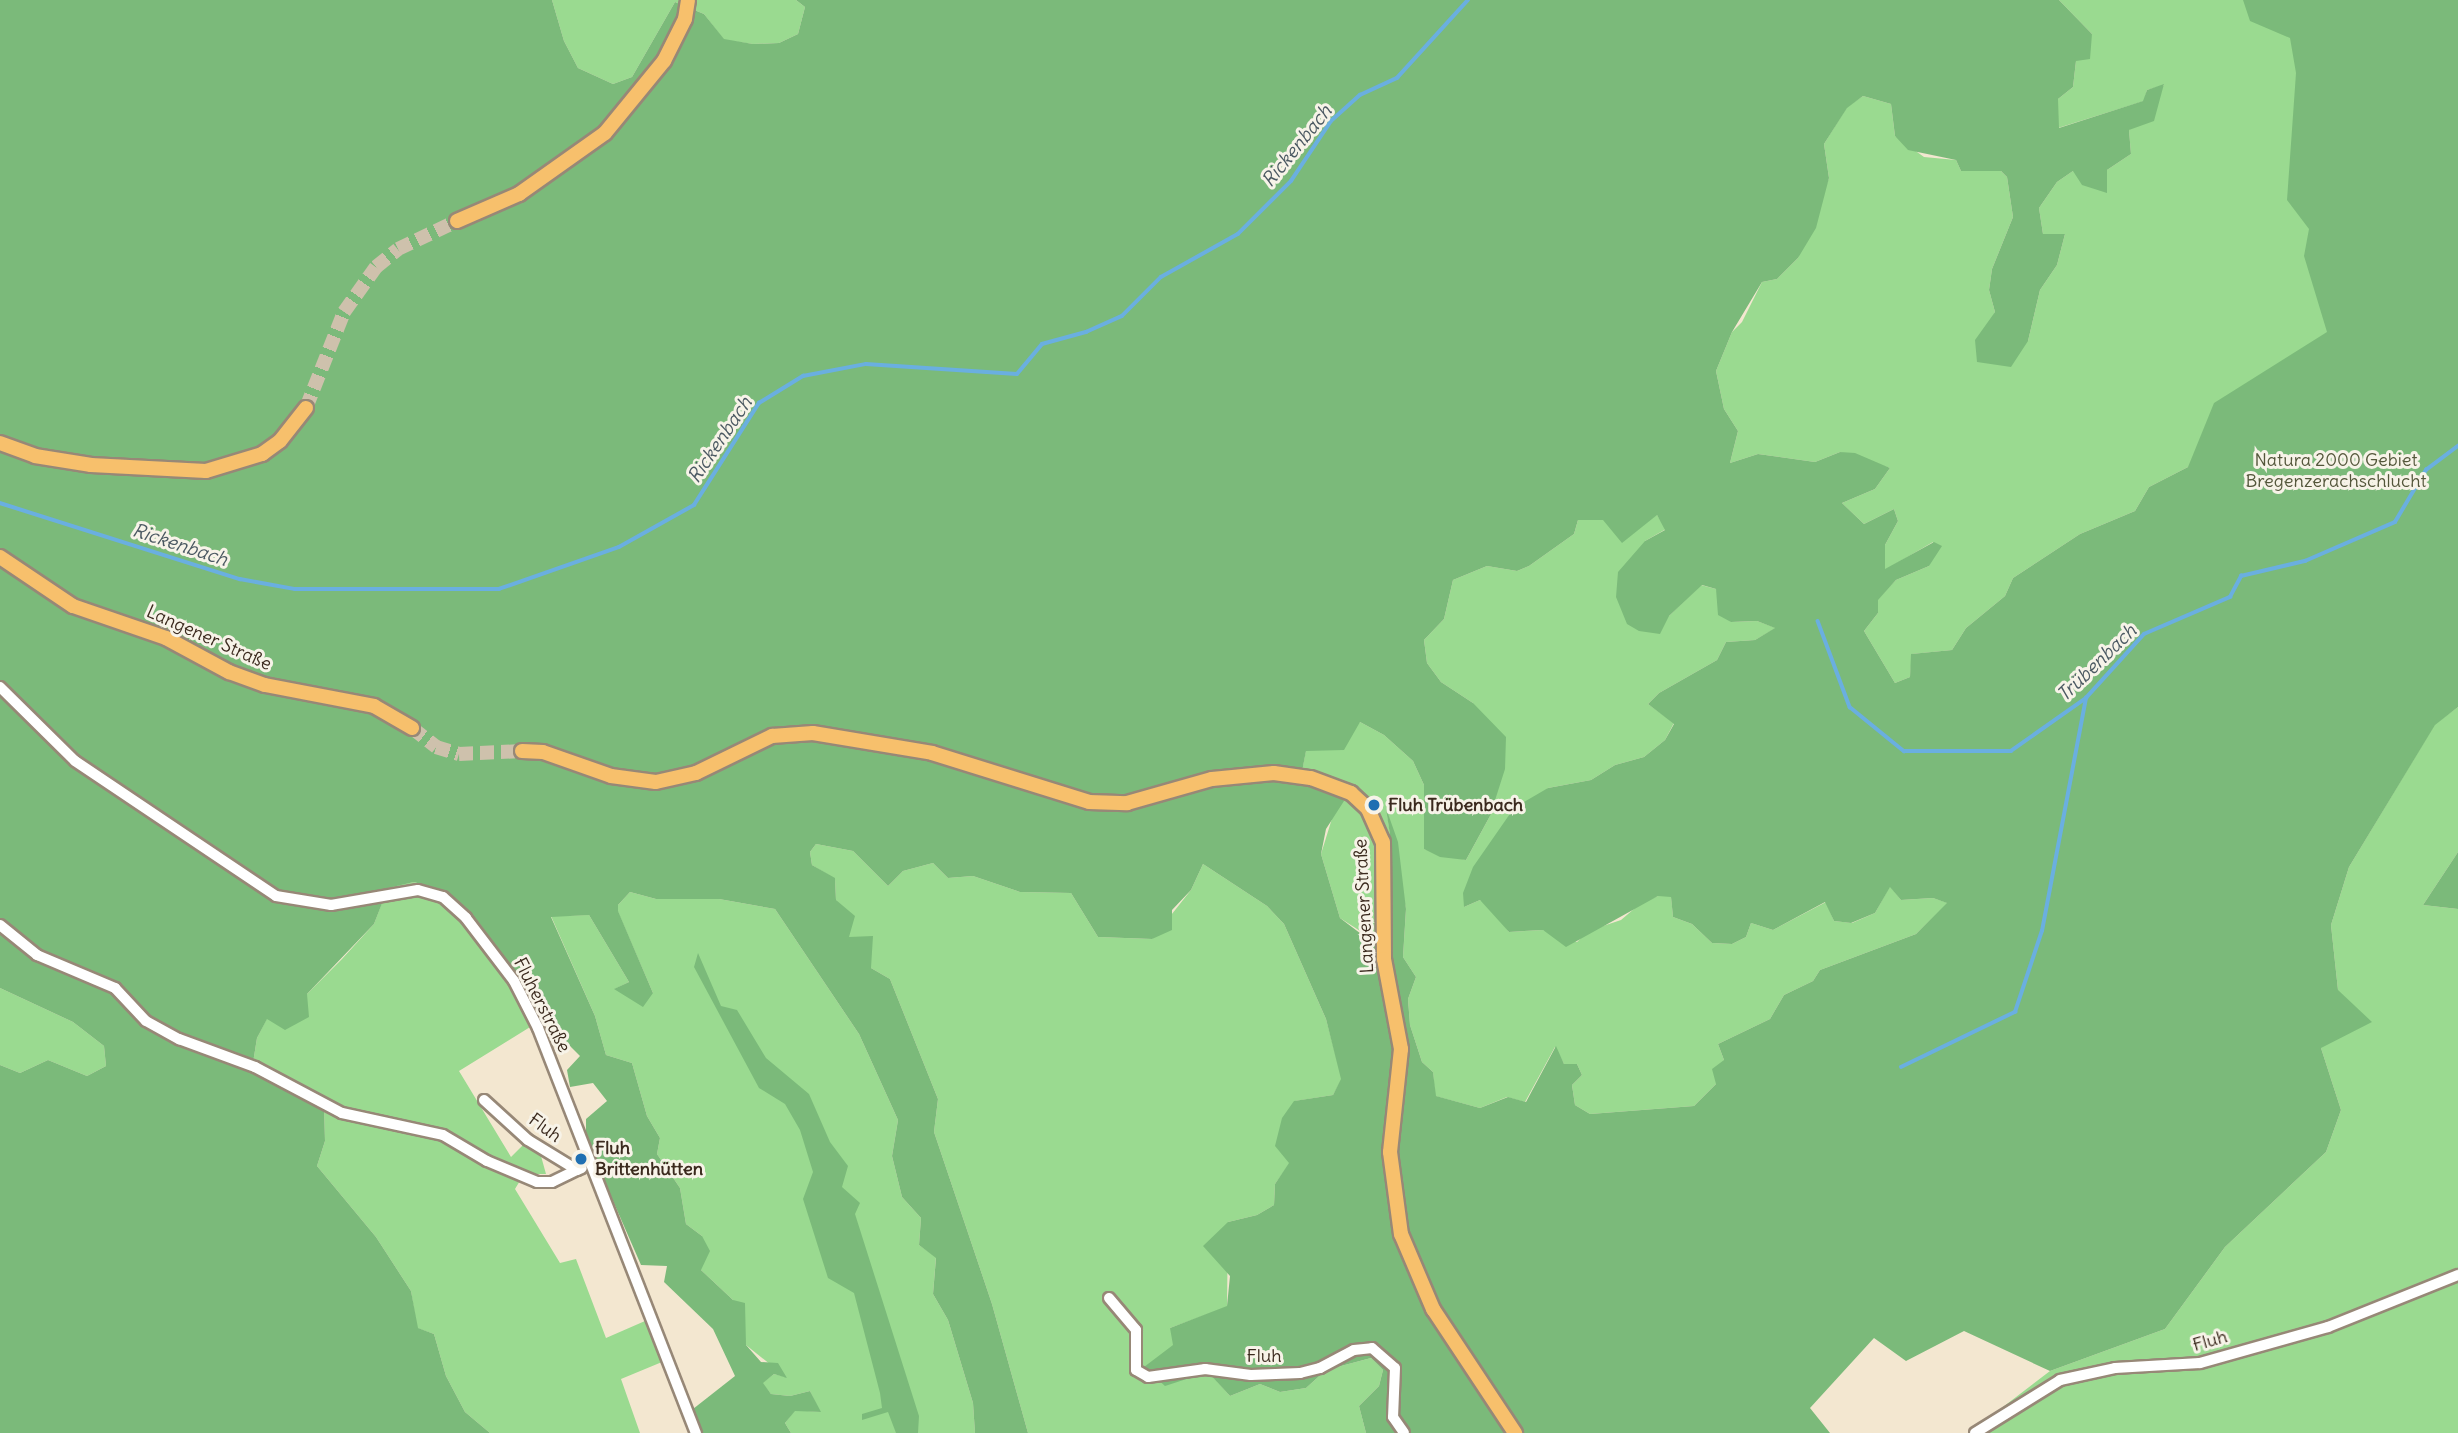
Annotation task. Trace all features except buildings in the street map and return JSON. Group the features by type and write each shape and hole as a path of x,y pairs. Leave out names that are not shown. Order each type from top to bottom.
{"main road":[{"path":"457,221 519,194 605,133 664,61 685,19 688,0"},
{"path":"0,443 35,456 91,465 206,471 262,454 295,425 306,408"},
{"name":"Langener Straße","path":"0,557 73,606 166,638 229,672 277,688 374,706 412,728"},
{"name":"Langener Straße","path":"522,751 543,751 611,776 656,782 696,774 772,736 813,733 932,753 1107,804 1144,799 1212,779 1273,774 1311,778 1351,793 1368,809 1383,842 1384,959 1401,1049 1391,1152 1401,1234 1433,1309 1515,1433"}],"street":[{"name":"Fluherstraße","path":"0,687 75,761 276,896 331,905 418,890 453,904 514,981 542,1036 696,1433"},
{"path":"0,926 37,955 115,988 146,1021 179,1040 255,1067 342,1113 443,1135 487,1161 537,1182 552,1182 592,1164"},
{"name":"Fluh","path":"484,1100 528,1140 577,1170"},
{"name":"Fluh","path":"1975,1433 2060,1380 2115,1368 2200,1363 2328,1327 2458,1275"},
{"name":"Fluh","path":"1109,1298 1136,1330 1136,1370 1148,1377 1205,1369 1251,1375 1300,1373 1320,1368 1354,1350 1372,1348 1395,1368 1393,1418 1404,1433"}],"green space":[{"name":"Natura 2000 Gebiet Bregenzerachschlucht","path":"0,0 552,0 564,41 578,68 613,84 632,77 675,2 704,14 724,39 753,44 779,43 798,34 805,7 796,0 2059,0 2092,34 2090,59 2076,61 2073,87 2058,99 2059,128 2143,101 2147,90 2164,84 2154,121 2129,130 2131,154 2107,170 2107,193 2082,185 2073,171 2057,182 2039,208 2043,234 2065,234 2057,265 2040,290 2028,341 2011,367 1977,362 1975,340 1995,312 1989,290 1992,269 2013,217 2007,177 2001,171 1961,171 1956,160 1908,150 1895,136 1891,104 1863,96 1847,108 1824,144 1829,178 1816,228 1798,258 1777,279 1762,282 1732,332 1716,371 1724,409 1738,431 1730,463 1758,454 1815,462 1840,452 1855,453 1890,468 1875,489 1842,503 1864,524 1894,509 1898,521 1885,545 1885,569 1934,542 1942,546 1929,566 1896,580 1878,600 1878,613 1864,631 1895,683 1910,677 1911,654 1952,650 1966,628 2005,596 2013,578 2080,534 2135,511 2149,487 2188,467 2214,403 2327,332 2304,256 2309,229 2287,200 2296,73 2290,38 2250,21 2243,0 2458,0 2458,707 2435,725 2349,867 2331,925 2338,990 2372,1022 2321,1048 2341,1110 2326,1152 2225,1247 2165,1329 2050,1371 1964,1331 1906,1361 1874,1338 1810,1408 1830,1433 1366,1433 1359,1406 1379,1386 1383,1370 1371,1358 1326,1370 1306,1388 1280,1392 1260,1384 1230,1396 1208,1372 1165,1386 1144,1367 1173,1345 1170,1328 1227,1306 1230,1276 1203,1246 1228,1222 1257,1215 1274,1205 1275,1184 1289,1163 1275,1146 1282,1118 1294,1101 1333,1095 1341,1079 1326,1019 1284,924 1267,906 1203,864 1191,890 1172,910 1172,930 1152,939 1098,937 1071,893 1020,892 973,876 948,878 933,863 903,871 888,886 853,851 816,844 810,852 812,865 835,878 836,900 855,916 849,937 873,936 871,968 890,979 938,1099 934,1132 992,1304 1028,1433 975,1433 973,1403 948,1320 933,1294 936,1258 919,1245 921,1218 902,1197 892,1156 898,1120 859,1034 775,909 719,899 656,899 630,892 618,905 618,911 653,993 643,1007 614,989 629,982 589,915 551,917 595,1016 606,1055 632,1063 647,1116 660,1138 657,1154 680,1188 686,1224 702,1236 710,1251 701,1270 733,1300 745,1303 746,1345 761,1362 778,1363 787,1378 774,1374 763,1383 771,1394 790,1396 810,1391 821,1412 795,1411 785,1423 791,1433 701,1433 693,1409 735,1376 713,1329 664,1282 667,1266 641,1265 586,1139 586,1119 607,1101 593,1083 570,1087 567,1070 580,1056 543,1019 519,976 476,919 443,891 414,882 388,888 374,924 307,994 309,1017 285,1030 267,1019 257,1038 252,1069 302,1098 324,1105 325,1141 317,1166 376,1237 411,1291 418,1328 434,1334 446,1376 465,1412 490,1433 0,1433 0,1065 20,1073 48,1060 87,1076 106,1066 104,1046 73,1022 0,988","holes":["1657,515 1665,530 1645,541 1618,572 1616,597 1627,624 1639,631 1660,634 1669,616 1702,585 1716,589 1718,615 1731,622 1757,621 1775,628 1755,640 1726,642 1717,660 1659,693 1648,704 1674,724 1665,740 1644,757 1615,765 1591,780 1548,788 1514,808 1473,867 1463,893 1464,907 1480,900 1509,932 1543,930 1566,947 1658,896 1671,897 1673,917 1692,924 1712,943 1732,944 1746,937 1751,923 1773,930 1825,902 1834,921 1851,923 1875,913 1890,887 1901,900 1933,898 1947,903 1916,934 1820,970 1813,981 1784,995 1770,1019 1718,1044 1724,1060 1712,1069 1716,1084 1694,1106 1590,1114 1575,1105 1572,1085 1582,1075 1577,1064 1564,1064 1556,1046 1526,1102 1508,1097 1480,1108 1436,1096 1433,1072 1422,1062 1410,1025 1408,999 1416,977 1403,957 1406,909 1398,842 1386,808 1392,849 1391,951 1381,949 1340,918 1321,854 1326,829 1344,801 1337,790 1300,782 1306,751 1344,750 1360,722 1384,735 1413,761 1424,785 1424,849 1440,857 1466,860 1490,816 1505,769 1506,737 1473,703 1441,682 1427,663 1424,640 1444,619 1453,580 1487,566 1517,571 1529,566 1574,534 1578,520 1603,520 1622,543"]},
{"path":"552,0 796,0 805,7 798,34 779,43 753,44 724,40 704,14 675,2 632,77 613,84 578,68 564,41"},
{"name":"Natura 2000 Gebiet Bregenzerachschlucht","path":"2059,0 2458,0 2458,637 2188,467 2149,487 2135,511 2080,534 2013,578 2005,596 1966,628 1952,650 1912,654 1910,677 1895,683 1864,631 1878,613 1877,600 1896,580 1929,566 1933,542 1885,570 1885,545 1898,521 1894,509 1864,524 1842,503 1875,489 1890,468 1840,452 1815,462 1758,454 1730,463 1738,431 1724,409 1716,371 1732,332 1742,322 1762,282 1777,279 1798,258 1829,178 1824,144 1847,107 1863,96 1891,104 1895,136 1924,157 1956,160 1961,171 2001,171 2007,177 2013,217 1992,269 1989,290 1995,312 1987,330 2028,341 2040,290 2057,265 2065,234 2043,234 2039,208 2057,182 2073,171 2107,170 2131,154 2129,130 2164,85 2147,90 2144,101 2058,128 2058,99 2073,87 2076,61 2092,34"},
{"path":"1657,515 1666,529 1645,541 1669,616 1701,585 1716,589 1731,622 1757,621 1776,628 1755,640 1726,642 1717,660 1659,693 1648,704 1674,723 1665,740 1644,757 1615,765 1591,780 1548,788 1464,907 1480,900 1489,905 1509,932 1543,930 1577,942 1588,931 1621,920 1641,903 1658,896 1671,896 1673,917 1692,924 1712,943 1732,944 1746,937 1751,923 1773,930 1826,902 1834,921 1852,923 1875,913 1890,886 1901,900 1933,898 1948,903 1916,934 1820,970 1813,981 1784,995 1770,1019 1718,1044 1724,1060 1716,1084 1694,1106 1590,1114 1575,1105 1572,1085 1582,1075 1577,1064 1564,1064 1555,1047 1525,1102 1507,1097 1480,1108 1435,1096 1433,1072 1422,1062 1410,1025 1408,999 1416,977 1403,957 1406,909 1387,813 1392,849 1391,951 1340,918 1321,854 1334,812 1300,782 1306,750 1360,722 1384,735 1413,761 1424,785 1424,849 1466,860 1490,816 1473,703 1441,682 1427,663 1424,640 1444,619 1453,580 1487,566 1517,571 1529,566 1574,534 1578,520"},
{"path":"2458,707 2458,852 2423,905 2458,909 2458,1433 1969,1433 2050,1371 2165,1329 2225,1247 2326,1152 2341,1110 2321,1048 2338,990 2331,925 2349,867 2435,724"},
{"path":"816,844 853,851 888,886 903,871 933,863 948,878 973,876 1020,892 1071,893 1098,937 1152,939 1191,890 1203,864 1267,906 1284,924 1326,1019 1342,1079 1333,1095 1295,1101 1290,1163 1275,1184 1274,1205 1257,1215 1228,1222 1227,1307 1170,1328 1230,1396 1260,1384 1280,1392 1306,1388 1326,1370 1371,1358 1383,1370 1379,1386 1359,1406 1366,1433 1028,1433 992,1304 934,1132 938,1099 890,979 871,968 849,937 836,900 835,879 812,865 810,852"},
{"path":"2458,852 2458,909 2423,905"},
{"path":"414,882 443,891 476,918 519,976 543,1019 459,1071 511,1157 523,1145 541,1156 546,1174 524,1174 515,1189 560,1263 576,1259 606,1338 645,1321 662,1362 621,1379 640,1433 490,1433 465,1412 446,1376 434,1334 417,1328 411,1291 376,1237 317,1166 325,1141 324,1105 302,1098 252,1069 257,1038 267,1018 307,994 342,959 374,924 388,887"},
{"path":"630,892 656,899 719,899 775,909 859,1034 898,1120 892,1156 902,1197 921,1218 919,1245 936,1257 933,1294 948,1320 973,1403 975,1433 791,1433 785,1423 795,1410 820,1412 810,1391 790,1396 771,1394 762,1383 774,1374 786,1377 746,1345 733,1300 701,1270 702,1236 686,1224 680,1188 657,1154 660,1138 647,1116 632,1063 606,1055 595,1016 551,916 589,915 629,982 615,989 653,993 618,912 618,905"},
{"path":"698,953 721,1006 737,1010 766,1058 809,1094 830,1142 848,1166 842,1187 860,1203 855,1214 919,1416 918,1433 896,1433 888,1412 862,1420 862,1414 882,1408 880,1393 854,1293 828,1278 803,1199 813,1172 800,1130 785,1104 759,1088 694,967"},
{"path":"0,988 73,1022 104,1046 106,1066 87,1076 48,1060 20,1073 0,1065"}],"waterway":[{"name":"Rickenbach","path":"0,503 240,579 295,589 499,589 619,547 694,505 759,403 803,376 866,364 1017,374 1042,344 1086,332 1122,316 1161,277 1238,234 1291,181 1331,121 1360,95 1397,78 1468,0"},
{"name":"Trübenbach","path":"1818,621 1850,707 1904,751 2011,751 2086,698 2144,634 2230,597 2241,576 2305,561 2395,522 2426,470 2458,446"},
{"path":"1901,1067 2015,1012 2042,931 2086,698"}],"tunnel":[{"path":"306,408 344,312 376,267 398,249 457,221"},
{"path":"412,728 436,747 459,754 522,751"}],"place":[{"name":"Fluh Trübenbach","path":"1374,805"},
{"name":"Fluh Brittenhütten","path":"581,1159"}]}
